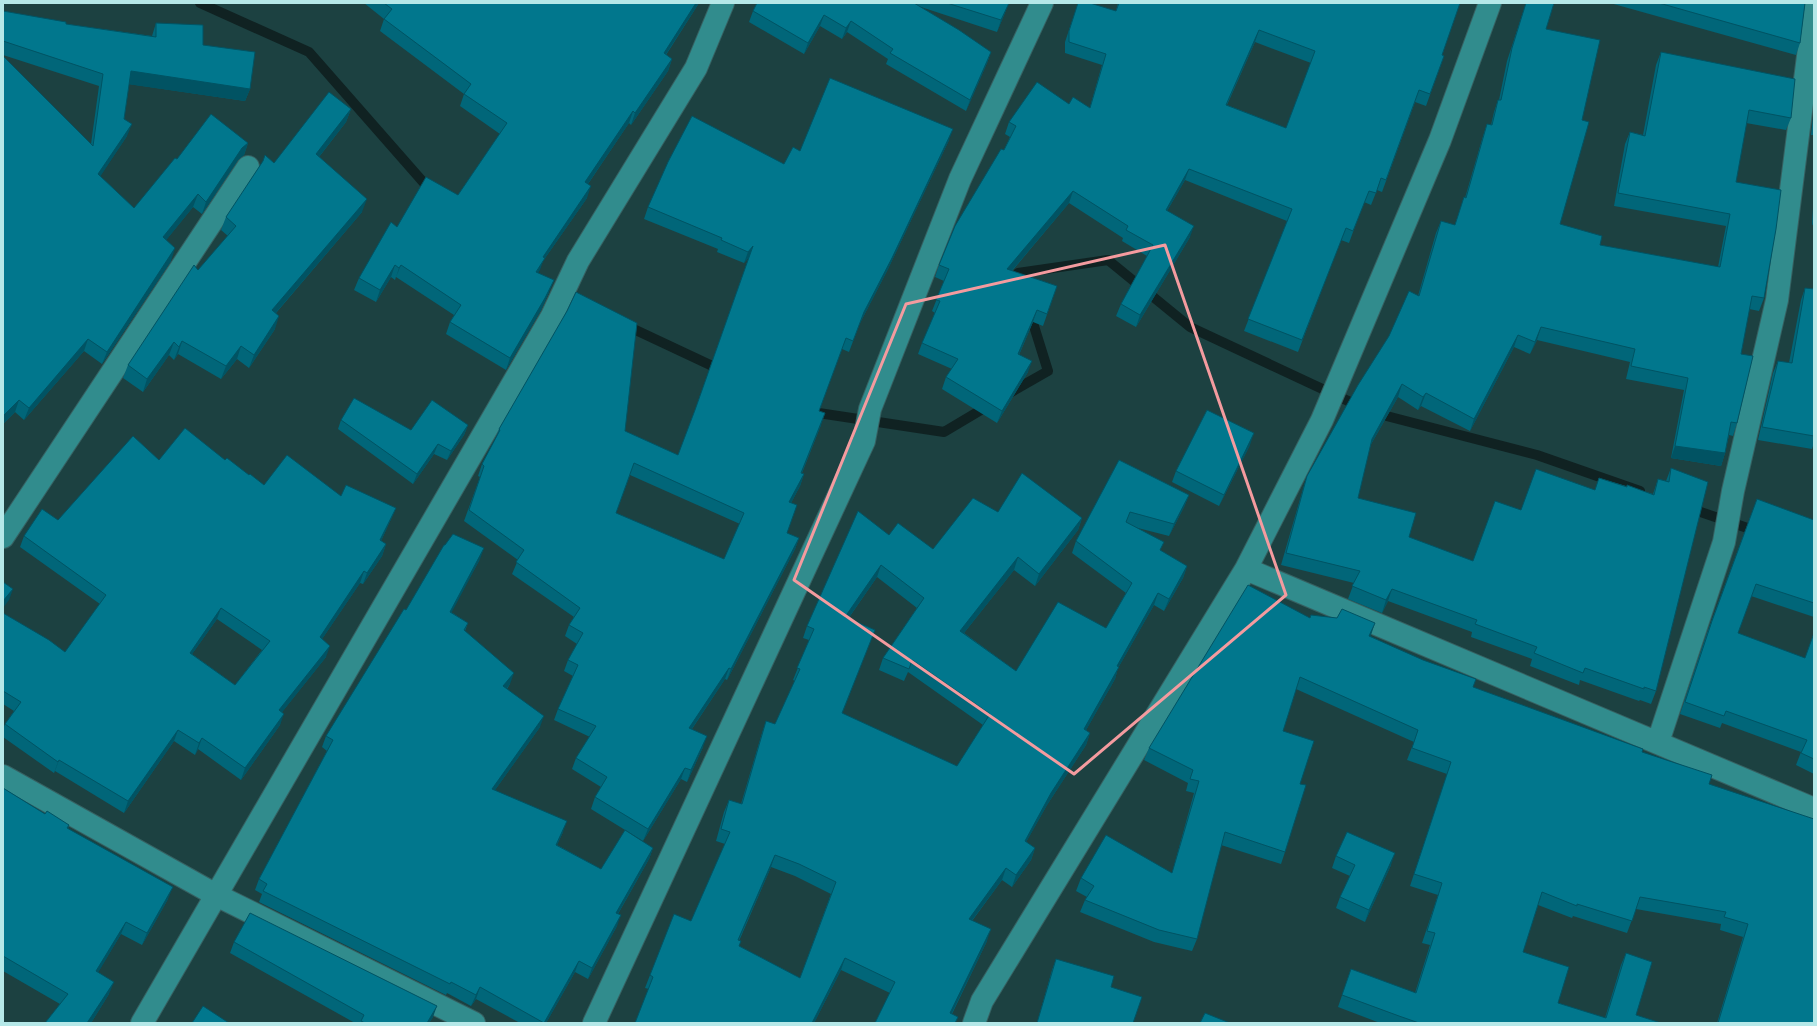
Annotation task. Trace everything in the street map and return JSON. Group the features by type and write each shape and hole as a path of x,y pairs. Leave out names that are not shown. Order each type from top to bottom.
{"street":[{"path":"142,1023 552,316 578,261 696,68 723,3"},
{"path":"594,1023 864,441 870,409 960,179 1042,3"},
{"path":"974,1023 982,1001 1246,569 1322,420 1440,140 1490,3"},
{"path":"1658,742 1724,542 1733,491 1777,300 1814,8"},
{"path":"3,536 248,167"},
{"path":"1246,569 1814,809"},
{"path":"3,776 216,895 474,1023"}],"highlighted area":[{"path":"1165,245 1286,595 1074,774 794,580 906,304"}],"building":[{"path":"384,3 696,3 664,53 672,59 635,113 633,111 585,182 591,186 543,257 545,258 536,272 554,280 510,358 450,322 461,305 401,265 399,268 395,265 380,290 359,278 391,222 397,227 426,177 458,195 507,123 464,94 471,84 384,19 392,9"},
{"path":"757,3 914,3 959,30 991,52 970,100 890,53 893,49 851,21 846,28 824,15 808,43 753,11"},
{"path":"947,3 1009,3 1001,20"},
{"path":"1078,3 1090,3 1116,11 1119,3 1460,3 1442,55 1444,56 1430,94 1419,90 1386,180 1381,178 1376,193 1369,191 1353,231 1346,228 1302,340 1248,319 1292,209 1189,169 1166,210 1194,226 1140,315 1121,304 1153,245 1126,230 1128,226 1073,191 1007,269 1057,286 1047,314 1037,310 1018,354 1032,361 1002,411 946,377 958,359 922,343 940,301 936,300 949,269 939,265 955,226 1001,149 1004,150 1016,126 1009,122 1037,82 1069,104 1073,97 1090,108 1106,54 1069,42 1069,31","holes":["1259,30 1315,51 1286,128 1226,105"]},
{"path":"1526,3 1554,3 1546,29 1600,40 1582,120 1589,122 1560,224 1602,236 1600,245 1720,267 1730,214 1618,193 1630,132 1645,136 1661,52 1795,79 1791,118 1749,110 1736,182 1781,190 1764,298 1752,296 1741,354 1753,356 1737,423 1731,422 1725,453 1675,446 1688,378 1631,366 1635,349 1541,327 1535,342 1518,335 1474,419 1426,393 1423,397 1402,384 1372,439 1358,498 1416,513 1409,537 1473,561 1495,501 1521,510 1536,469 1595,490 1599,478 1627,487 1627,485 1654,495 1658,479 1669,482 1671,468 1708,482 1656,691 1644,687 1644,689 1585,668 1583,673 1534,653 1537,647 1475,624 1477,620 1392,589 1386,600 1352,586 1360,571 1286,553 1307,476 1358,385 1389,336 1409,291 1419,296 1441,221 1455,225 1464,197 1466,198 1487,124 1492,125 1498,100 1501,100 1512,48"},
{"path":"1659,3 1805,3 1800,43"},
{"path":"3,11 66,22 66,24 156,37 156,23 203,25 203,45 255,52 250,89 131,71 124,119 132,124 98,174 134,208 175,158 177,159 211,114 248,143 242,148 206,202 198,194 163,237 175,248 107,352 88,339 29,408 19,400 3,416 3,56 93,146 103,74 3,41"},
{"path":"830,78 953,129 892,258 864,312 853,341 846,338 819,411 825,413 801,473 804,474 789,502 797,505 787,533 799,538 731,669 729,668 689,728 707,736 691,770 685,768 648,829 595,797 607,777 576,758 596,726 558,709 578,665 568,660 583,633 569,625 580,608 516,562 524,550 469,510 484,466 482,464 500,430 499,429 567,311 576,292 637,323 625,431 678,455 753,246 748,252 721,240 722,238 648,207 668,162 692,116 784,164 793,147 800,151","holes":["634,463 744,513 724,559 616,513"]},
{"path":"329,92 351,109 316,154 367,199 272,310 279,316 254,355 241,346 226,366 182,341 179,347 174,342 147,379 128,365 194,265 198,270 236,226 226,217 263,161 265,155 274,163"},
{"path":"1805,288 1814,289 1814,436 1762,427 1778,361 1792,363"},
{"path":"354,398 411,430 432,400 468,425 451,451 438,444 417,474 341,420"},
{"path":"1207,410 1254,433 1224,495 1176,471"},
{"path":"185,428 225,460 227,458 264,485 287,455 341,496 346,485 396,508 380,540 386,544 367,573 364,571 320,637 330,646 279,710 284,714 245,768 202,738 199,743 178,730 128,801 59,760 58,762 5,724 21,702 3,691 3,613 49,640 65,652 106,595 24,536 42,509 58,520 133,436 159,460","holes":["221,608 270,641 235,685 190,653"]},
{"path":"1119,460 1189,495 1174,524 1130,512 1126,522 1164,542 1160,550 1187,566 1169,599 1158,593 1117,666 1119,667 1084,729 1090,733 1051,793 1025,841 1035,848 1016,875 1006,868 969,919 991,929 950,1013 958,1017 955,1023 875,1023 895,982 845,958 812,1023 635,1023 653,977 650,975 674,914 691,921 730,832 721,829 729,800 742,804 766,721 775,724 800,669 797,668 814,629 807,626 858,511 889,535 898,523 933,549 973,498 998,512 1022,473 1082,518 1039,574 1018,557 960,631 1016,671 1058,602 1106,628 1132,583 1076,541","holes":["881,565 924,598 883,658 909,669 912,660 990,714 957,766 842,713 875,630 845,617","775,855 799,864 836,882 800,978 739,946 741,941 738,940"]},
{"path":"1757,499 1814,520 1814,603 1756,584 1738,633 1805,658 1814,633 1814,759 1801,753 1807,740 1726,711 1724,716 1685,702 1712,621"},
{"path":"453,534 484,548 450,612 468,623 464,630 514,673 503,686 544,716 492,789 567,821 556,845 601,869 625,830 653,848 616,913 621,915 592,968 579,961 544,1023 480,987 476,995 451,982 450,984 263,891 267,884 259,879 333,740 326,736 404,609 406,610 444,545"},
{"path":"3,582 13,589 3,601"},
{"path":"1248,585 1310,618 1311,615 1337,618 1342,609 1375,623 1369,636 1423,660 1476,679 1473,687 1643,749 1642,752 1712,775 1709,784 1814,819 1814,1023 1718,1023 1748,924 1724,917 1726,912 1640,897 1632,921 1577,904 1577,906 1542,892 1523,952 1569,967 1558,1003 1606,1018 1626,953 1652,962 1636,1015 1661,1023 1419,1023 1342,995 1351,969 1416,993 1435,933 1427,931 1442,883 1414,874 1451,762 1412,748 1418,730 1300,677 1283,731 1314,741 1300,784 1306,785 1285,852 1225,832 1197,939 1159,930 1085,900 1094,886 1081,878 1106,835 1172,873 1199,781 1190,779 1193,770 1149,748"},
{"path":"3,788 45,814 47,811 69,825 67,828 173,887 147,933 126,922 96,971 114,982 87,1023 45,1023 68,994 3,956"},
{"path":"1347,832 1395,853 1369,910 1340,897 1355,865 1336,856"},
{"path":"250,913 437,1006 427,1023 365,1023 361,1021 364,1015 234,942"},
{"path":"1056,959 1114,976 1111,987 1142,997 1133,1023 1037,1023"},
{"path":"203,1006 229,1023 192,1023"},
{"path":"1205,1013 1230,1023 1200,1023"}],"waterway":[{"path":"200,3 309,52 431,191"},
{"path":"1022,285 1018,273 1108,260 1190,327 1361,407"},
{"path":"1006,395 1048,371 1029,310"},
{"path":"625,325 723,371"},
{"path":"812,412 944,432 991,404"},
{"path":"1375,413 1537,455 1640,491"},
{"path":"1689,508 1759,532"}]}
